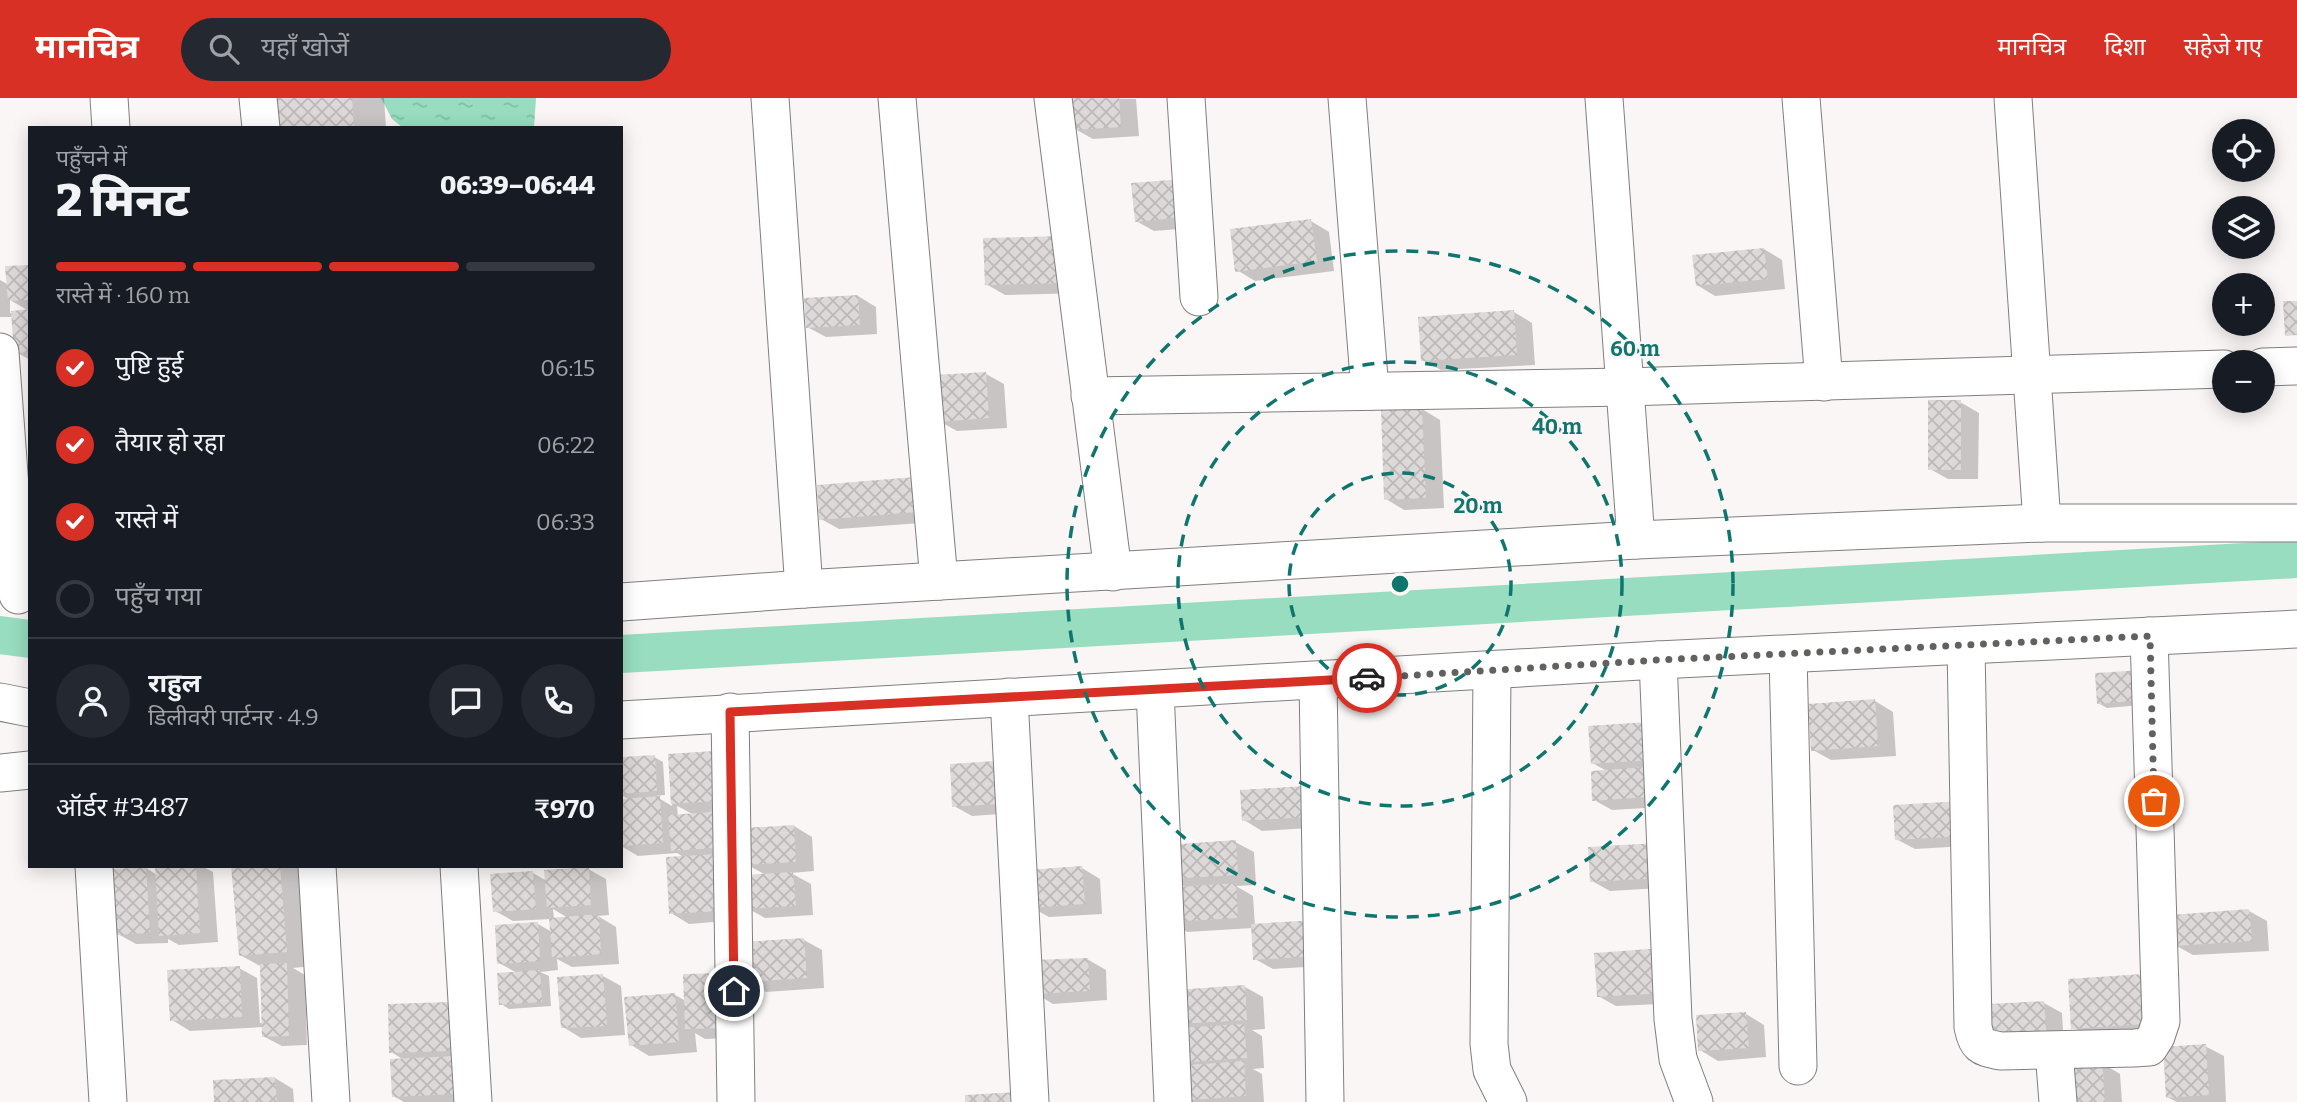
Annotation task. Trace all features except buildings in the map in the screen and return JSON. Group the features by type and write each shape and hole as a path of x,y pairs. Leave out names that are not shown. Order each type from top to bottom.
{"street":[{"path":"109,98 111,126"},
{"path":"258,98 261,126"},
{"path":"770,98 804,589"},
{"path":"897,98 939,582"},
{"path":"1053,98 1113,572"},
{"path":"1186,98 1199,297"},
{"path":"1346,98 1370,391"},
{"path":"1604,98 1636,540"},
{"path":"1801,98 1824,382"},
{"path":"2013,98 2042,523"},
{"path":"0,352 16,595"},
{"path":"2275,367 2297,366"},
{"path":"1090,396 1626,387 2212,369"},
{"path":"623,602 1636,540 2042,523 2297,523"},
{"path":"623,720 1658,660 2297,629"},
{"path":"1966,646 1975,1039 1983,1047 2000,1051 2149,1046 2157,1036 2161,1021 2150,636"},
{"path":"1788,655 1798,1066"},
{"path":"1658,660 1673,1019 1678,1059 1694,1102"},
{"path":"1492,671 1489,1044 1492,1070 1508,1102"},
{"path":"1318,681 1325,1102"},
{"path":"1155,690 1173,1102"},
{"path":"1009,697 1030,1102"},
{"path":"0,702 28,708"},
{"path":"730,712 736,1102"},
{"path":"0,773 28,771"},
{"path":"93,868 108,1102"},
{"path":"317,868 331,1102"},
{"path":"459,868 472,1102"},
{"path":"2054,1051 2058,1102"}],"water":[{"path":"381,98 536,98 534,126 401,126 392,119"}],"waterway":[{"path":"623,654 2297,559"},
{"path":"0,635 28,639"}],"way so far":[{"path":"1367,678 1658,660 2150,636 2154,801"}],"route":[{"path":"734,991 730,712 1367,678"}]}
